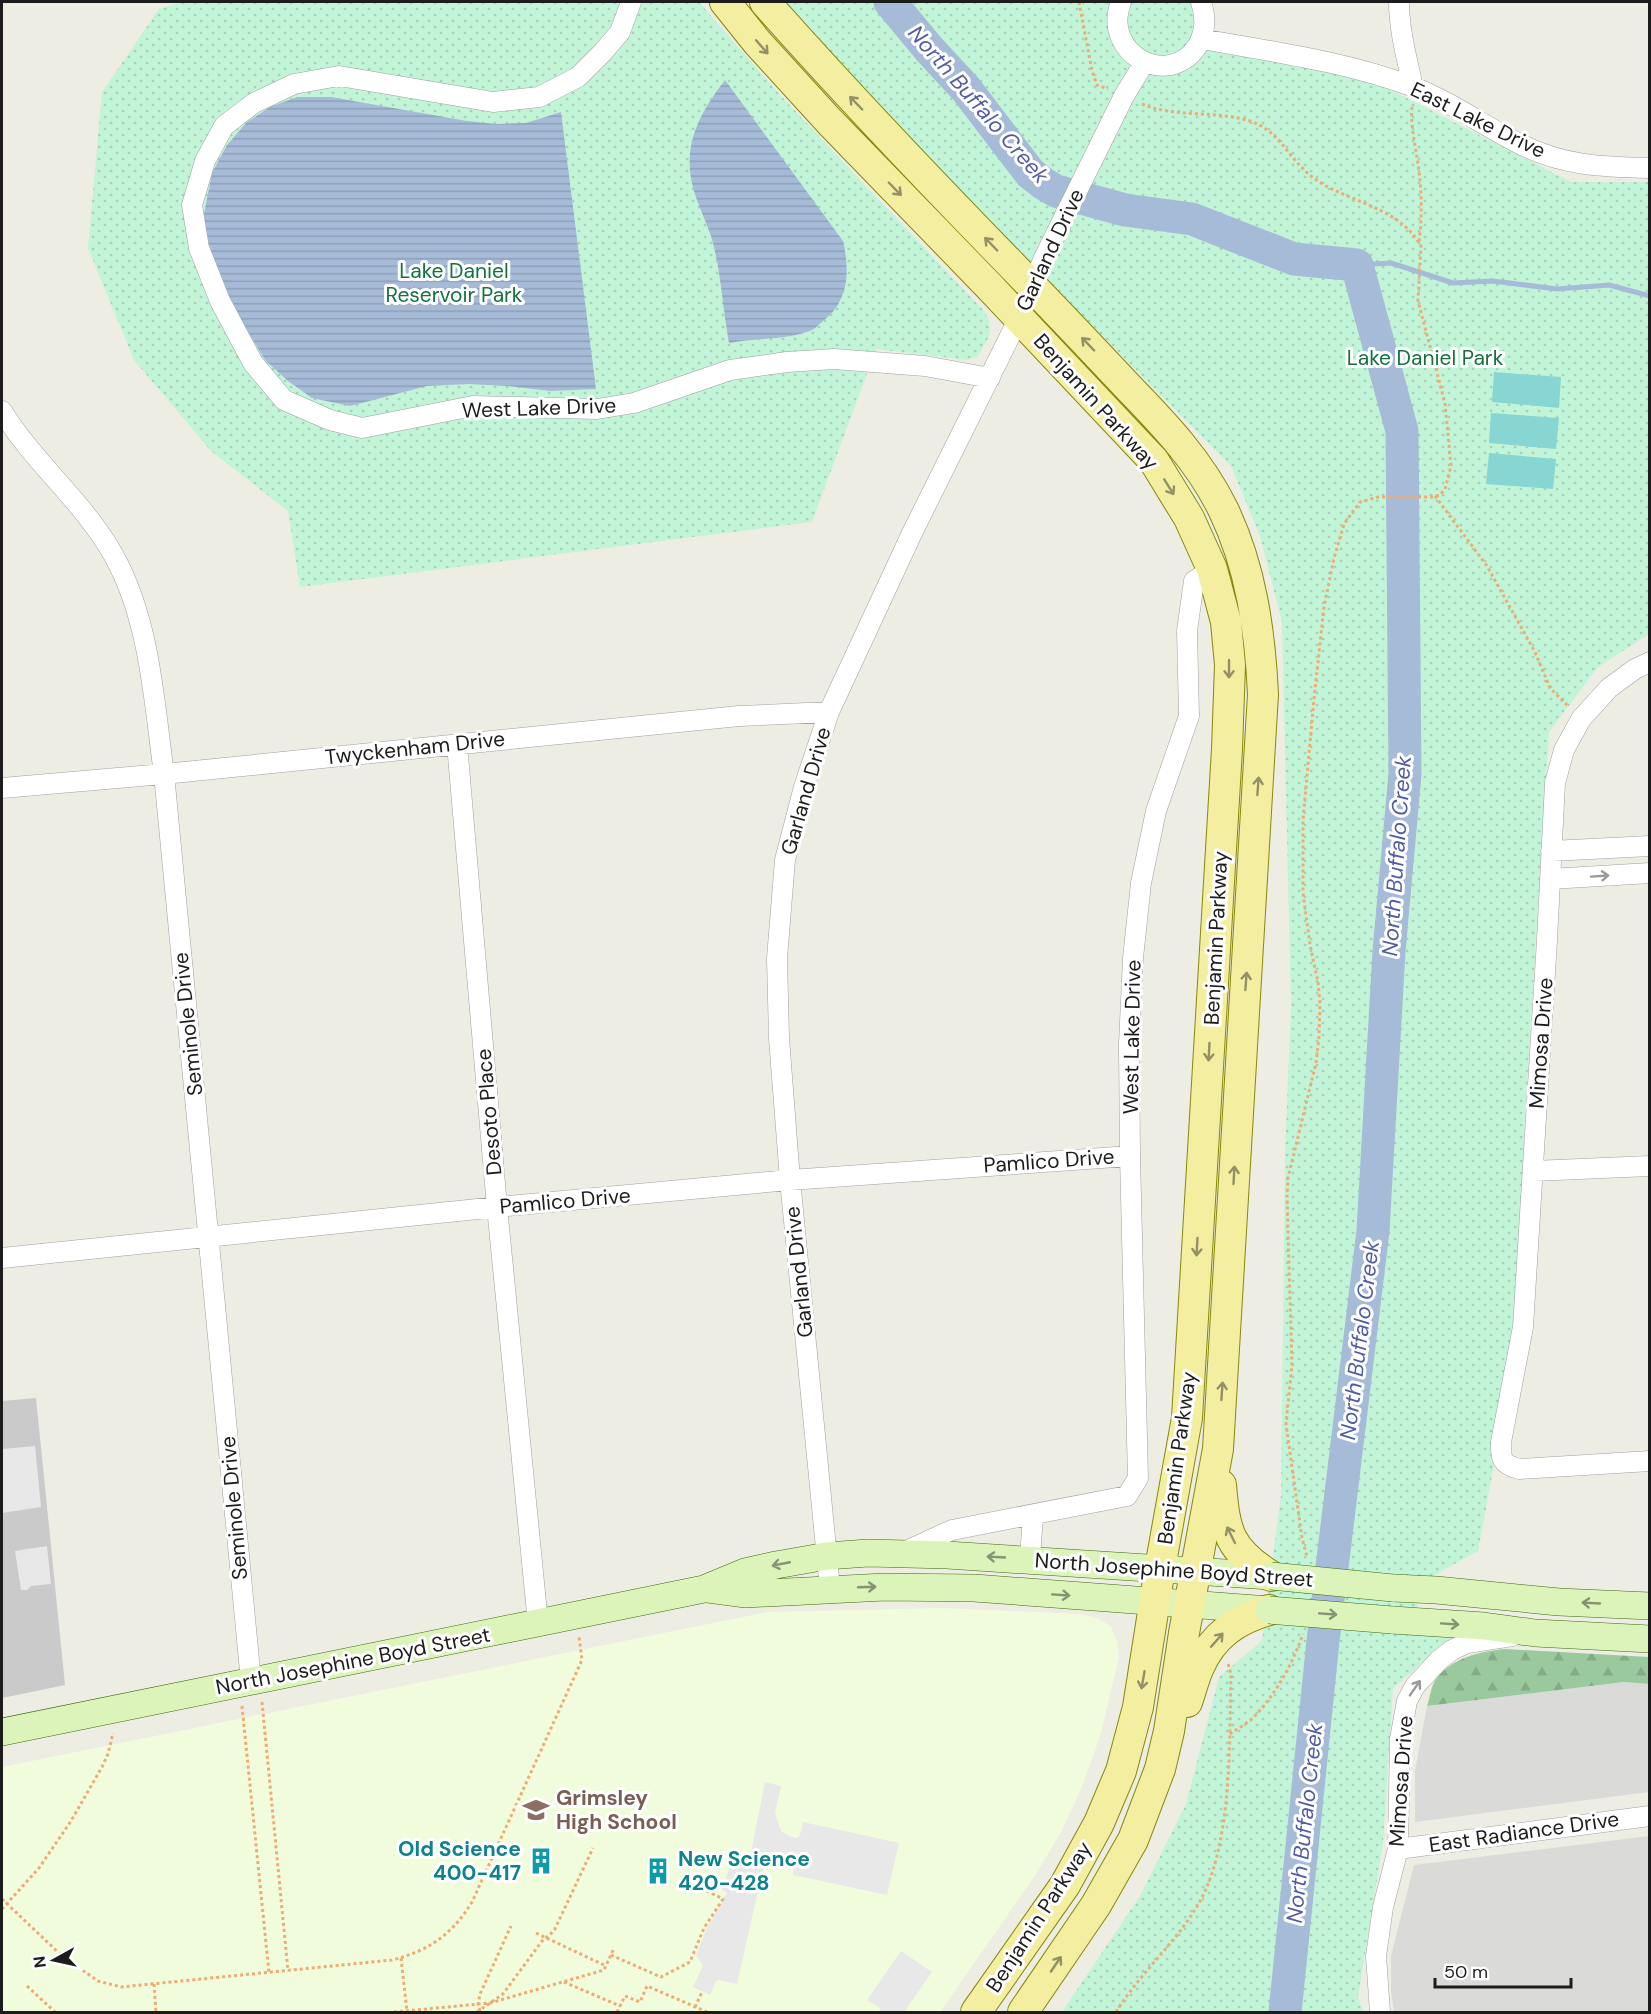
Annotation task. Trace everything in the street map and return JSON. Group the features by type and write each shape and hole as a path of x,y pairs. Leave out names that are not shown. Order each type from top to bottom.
{"main road":[{"name":"Benjamin Parkway","path":"724,2 829,121 1154,461 1189,518 1212,569 1226,622 1230,665 1227,749 1187,1418 1138,1707 1121,1770 1100,1823 1065,1885 976,2013"},
{"name":"Benjamin Parkway","path":"765,2 842,88 1037,273 1190,455 1222,508 1240,552 1253,601 1261,648 1263,706 1218,1449 1189,1605 1169,1731 1160,1769 1133,1840 1096,1905 1023,2013"},
{"path":"1218,1449 1225,1522 1232,1539 1238,1550 1253,1565 1271,1576"},
{"name":"North Josephine Boyd Street","path":"2,1732 704,1589 745,1572 827,1556 868,1552 1030,1559 1271,1576 1559,1602 1650,1606"},
{"name":"North Josephine Boyd Street","path":"704,1589 746,1594 885,1587 974,1588 1484,1626 1535,1633 1650,1639"},
{"path":"1160,1769 1199,1666 1214,1642 1231,1626 1248,1616 1269,1610"}],"street":[{"name":"West Lake Drive","path":"631,2 620,32 603,52 578,77 539,97 493,102 339,76 294,84 254,103 224,126 205,161 192,205 199,248 220,301 253,363 284,400 330,420 363,428 473,406 597,409 634,404 730,370 787,362 834,359 925,366 990,378"},
{"path":"1121,2 1116,17 1117,31 1123,44 1132,55 1144,63 1157,66 1184,59 1194,51 1202,39 1205,26 1201,2"},
{"path":"1399,2 1399,14 1413,87"},
{"name":"East Lake Drive","path":"1202,39 1367,70 1437,97 1521,145 1568,162 1598,167 1650,168"},
{"name":"Garland Drive","path":"830,1589 790,1180 779,1038 777,958 785,860 804,787 829,711 913,531 1019,318 1037,273 1124,96 1144,63"},
{"name":"Seminole Drive","path":"2,411 45,468 84,512 114,556 136,605 150,668 164,774 250,1681"},
{"name":"West Lake Drive","path":"902,1553 952,1530 1127,1496 1138,1478 1131,1249 1129,1044 1132,958 1141,883 1156,811 1189,716 1187,631 1194,581 1212,569"},
{"name":"Mimosa Drive","path":"1650,662 1635,669 1609,688 1581,718 1564,750 1555,783 1523,1328 1501,1442 1503,1461 1519,1469 1650,1461"},
{"name":"Twyckenham Drive","path":"2,788 164,774 739,716 829,711"},
{"name":"Desoto Place","path":"457,744 538,1623"},
{"path":"1551,851 1650,846"},
{"path":"1550,879 1650,873"},
{"name":"Pamlico Drive","path":"2,1258 498,1207 790,1180 1130,1156"},
{"path":"1533,1171 1650,1166"},
{"path":"1030,1559 1034,1515"},
{"name":"Mimosa Drive","path":"1380,2013 1376,1956 1383,1908 1398,1849 1400,1739 1407,1701 1415,1686 1439,1660 1452,1650 1467,1643 1535,1633"},
{"name":"East Radiance Drive","path":"1398,1849 1650,1816"}],"path":[{"path":"1079,2 1092,71 1097,85 1145,105 1251,122 1278,137 1311,176 1394,218 1419,242"},
{"path":"1308,1560 1302,1538 1286,1424 1292,1365 1288,1178 1316,1063 1320,1003 1303,894 1303,820 1324,607 1344,524 1360,502 1378,497 1434,497 1440,495 1445,489 1451,466 1445,403 1418,301 1422,253 1419,242 1422,225 1419,173 1411,121 1413,87"},
{"path":"1434,497 1487,566 1535,652 1550,688 1581,718"},
{"path":"2,1899 63,1956 98,1981 121,1986 392,1960 415,1954 440,1939 463,1917 472,1902 582,1660 578,1632"},
{"path":"1230,1734 1251,1719 1277,1689 1304,1634"},
{"path":"1116,2013 1127,1995 1174,1940 1199,1903 1211,1878 1223,1830 1230,1734 1231,1674 1226,1654"},
{"path":"250,1681 288,1971"},
{"path":"250,1681 268,1973"},
{"path":"2,1910 39,1868 71,1821 108,1754 113,1728"},
{"path":"479,2012 503,1994 557,1927 593,1848"},
{"path":"611,1955 661,1977 690,1962 704,1928 723,1899 705,1890"},
{"path":"479,2012 480,1994 511,1926"},
{"path":"536,1933 606,1966"},
{"path":"394,2013 490,2003 564,1982 604,1970 614,1948"},
{"path":"401,1958 407,2012"},
{"path":"564,1982 620,2006"},
{"path":"154,1984 156,2013"},
{"path":"27,1986 55,2013"},
{"path":"617,2013 625,1996 639,2002 647,1986 707,2013"},
{"path":"696,2007 702,1992"}],"shaded area":[{"path":"725,80 843,241 847,274 843,295 832,313 813,329 803,333 729,343 716,255 694,191 690,160 691,146 700,118"},
{"path":"297,97 331,97 496,124 526,123 561,112 596,389 550,391 469,384 427,386 350,406 312,398 288,381 265,360 217,272 208,242 204,214 212,173 227,145 247,122 270,107"},
{"path":"1494,372 1561,377 1559,408 1492,402"},
{"path":"1491,413 1559,418 1556,449 1489,443"},
{"path":"1489,453 1556,459 1553,489 1486,484"},
{"path":"36,1398 65,1685 2,1698 2,1401"},
{"path":"35,1446 41,1507 2,1513 2,1449"},
{"path":"47,1546 51,1584 31,1586 27,1590 21,1590 15,1551"},
{"name":"Grimsley High School","path":"941,1608 1081,1614 1098,1618 1111,1627 1117,1641 1119,1658 1100,1736 1082,1787 1061,1832 1036,1874 940,2012 2,2012 2,1767 768,1612"},
{"path":"1624,1682 1649,1684 1649,1792 1415,1822 1415,1771 1427,1706"},
{"path":"765,1782 781,1786 775,1813 781,1831 789,1836 796,1838 800,1835 803,1822 899,1843 887,1895 793,1875 795,1862 792,1858 777,1859 763,1869 737,1984 716,1981 710,1995 693,1987 702,1968 696,1955 707,1928 727,1893 722,1890 733,1857 746,1859 750,1857"},
{"path":"1649,1836 1649,2012 1394,2012 1391,1991 1391,1956 1414,1865"},
{"path":"901,1951 932,1972 904,2012 879,2012 880,2008 867,2000"}],"green space":[{"name":"Lake Daniel Reservoir Park","path":"180,2 699,2 782,97 985,312 990,325 987,341 977,357 967,360 876,349 812,522 300,587 288,511 211,451 134,360 88,248 102,92 159,9"},
{"name":"Lake Daniel Park","path":"779,2 1193,2 1200,16 1195,38 1364,76 1571,182 1649,182 1649,634 1598,667 1549,732 1525,1116 1519,1330 1478,1551 1429,1578 1408,1628 1455,1634 1393,1688 1383,1843 1358,1997 1363,2012 1062,2012 1140,1896 1186,1804 1219,1677 1262,1641 1281,1495 1285,1153 1291,1005 1282,622 1260,536 1231,466 896,128"},
{"path":"1505,1649 1649,1657 1649,1684 1624,1682 1427,1706 1434,1682 1450,1665 1476,1654"}],"waterway":[{"name":"North Buffalo Creek","path":"890,2 966,89 1030,173 1056,191 1125,210 1192,219 1294,259 1357,265 1402,431 1405,774 1389,951 1373,1231 1323,1641 1285,2012"},
{"path":"1357,265 1391,263 1453,283 1493,281 1557,289 1609,285 1650,296"}],"place":[{"name":"Grimsley High School","path":"536,1810"},
{"name":"Old Science 400-417","path":"541,1861"},
{"name":"New Science 420-428","path":"658,1871"}]}
